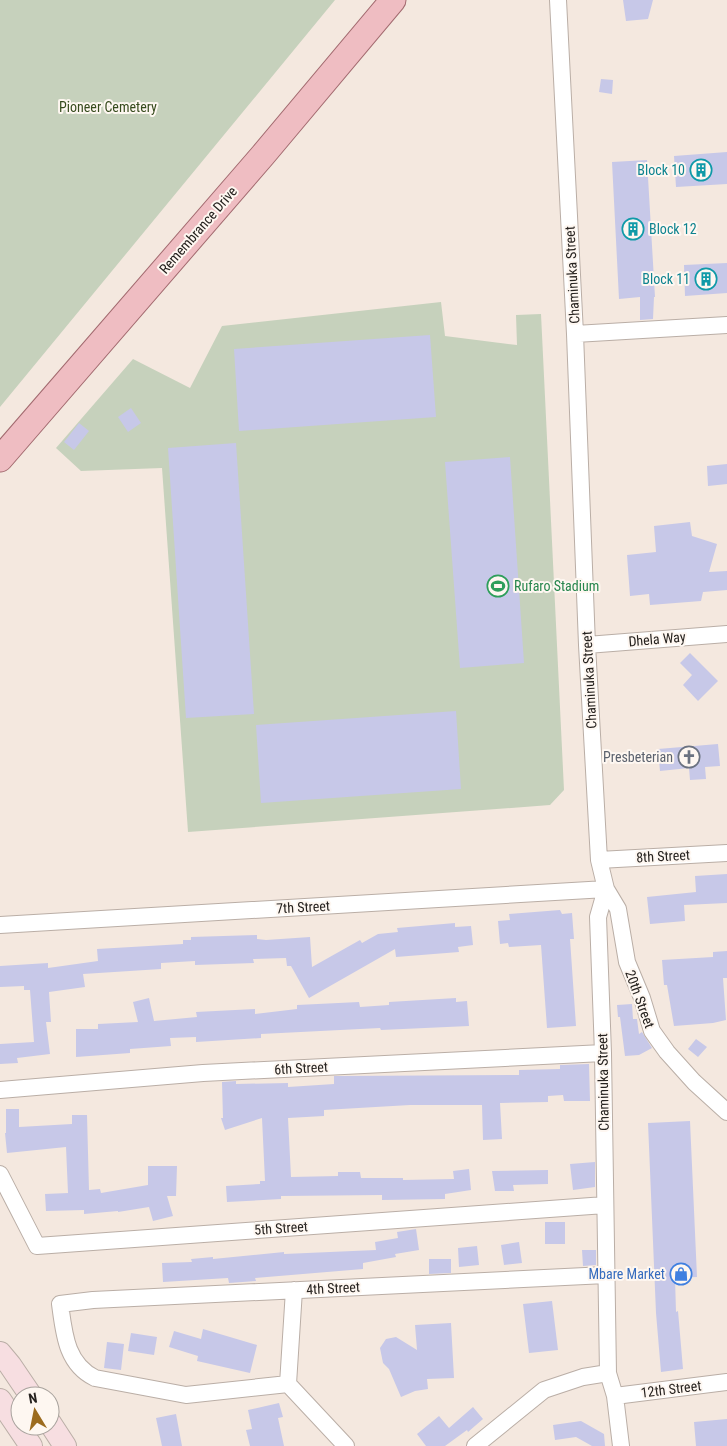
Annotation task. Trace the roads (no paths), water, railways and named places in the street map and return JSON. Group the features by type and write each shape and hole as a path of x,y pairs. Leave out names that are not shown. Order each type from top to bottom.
{"main road":[{"name":"Remembrance Drive","path":"0,459 263,155 393,0"},
{"path":"0,1353 25,1386"},
{"path":"0,1400 32,1446"}],"street":[{"name":"Chaminuka Street","path":"558,0 575,334 587,645 599,860 606,890 598,917 608,1373 615,1396 621,1446"},
{"path":"575,334 727,325"},
{"name":"Dhela Way","path":"587,645 727,634"},
{"name":"8th Street","path":"599,860 727,853"},
{"name":"7th Street","path":"0,925 606,890"},
{"name":"20th Street","path":"606,890 618,908 627,962 642,998 652,1031 667,1052 694,1082 727,1112"},
{"name":"6th Street","path":"0,1090 203,1073 602,1053"},
{"name":"5th Street","path":"0,1174 37,1246 605,1205"},
{"name":"4th Street","path":"288,1384 186,1395 96,1378 87,1374 80,1367 65,1343 60,1304 93,1300 606,1275"},
{"path":"294,1290 288,1384 346,1446"},
{"path":"475,1446 544,1390 583,1377 608,1373"},
{"name":"12th Street","path":"615,1396 727,1382"}],"place":[{"name":"Block 10","path":"701,170"},
{"name":"Block 12","path":"633,229"},
{"name":"Block 11","path":"706,279"},
{"name":"Rufaro Stadium","path":"498,586"},
{"name":"Presbeterian","path":"689,757"},
{"name":"Mbare Market","path":"681,1274"}],"park label":[{"name":"Pioneer Cemetery","path":"108,107"}]}
